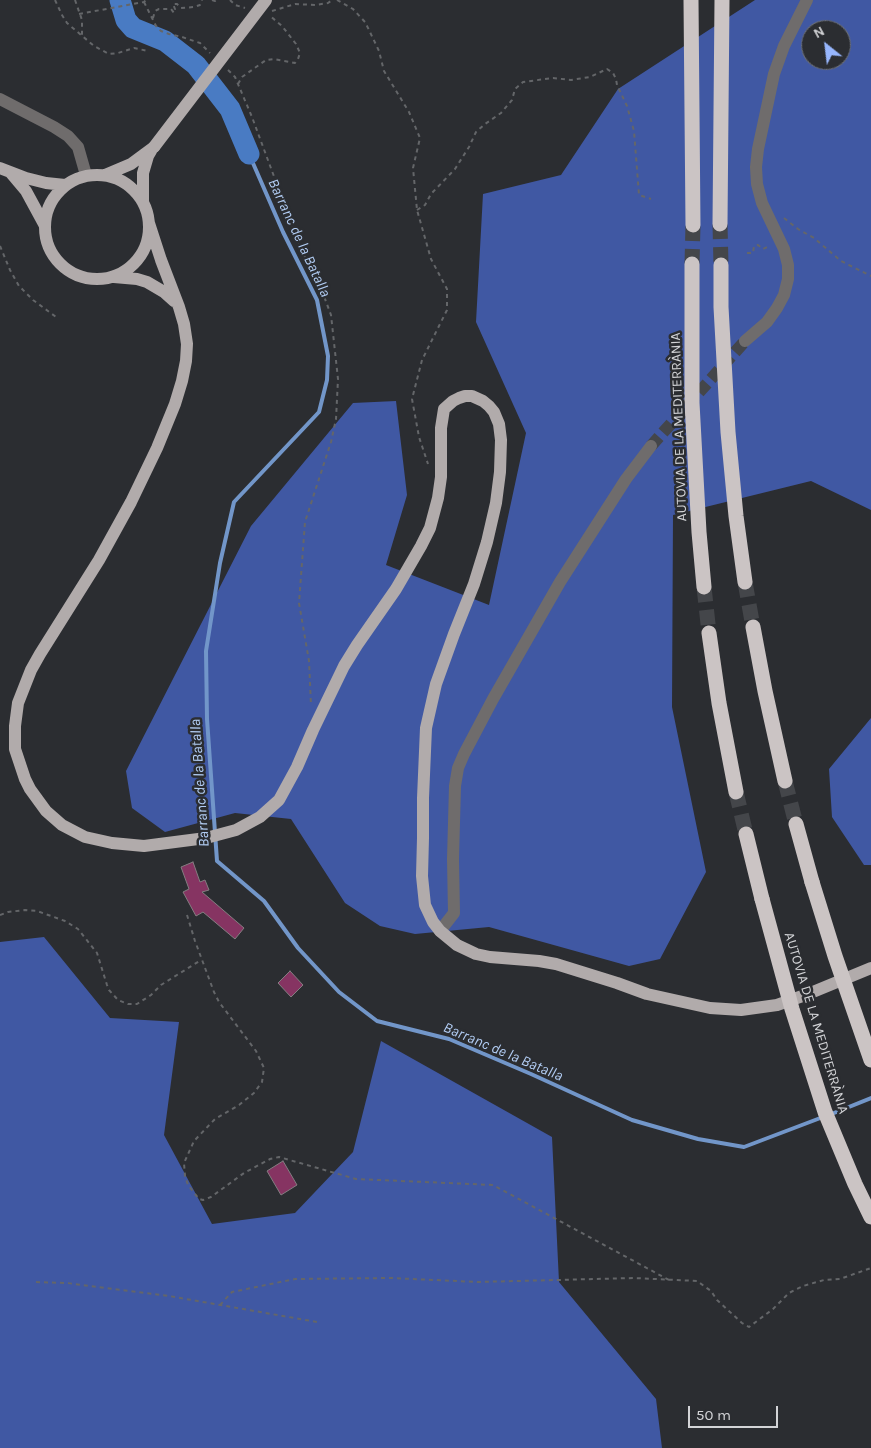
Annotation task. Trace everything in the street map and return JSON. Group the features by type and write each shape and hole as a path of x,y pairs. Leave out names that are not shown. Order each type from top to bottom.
{"highway":[{"path":"691,0 693,225"},
{"path":"720,224 722,0"},
{"name":"AUTOVIA DE LA MEDITERRÀNIA","path":"692,264 692,403 704,587"},
{"path":"721,265 721,307 728,432 736,516 745,582"},
{"path":"753,627 785,781"},
{"path":"709,634 719,703 736,792"},
{"path":"796,824 835,956 871,1060"},
{"name":"AUTOVIA DE LA MEDITERRÀNIA","path":"746,834 792,1009 825,1112 871,1217"}],"main road":[{"path":"143,202 143,173 148,156 268,5"},
{"path":"104,175 132,164 154,147"},
{"path":"5,170 38,181 65,185"},
{"path":"5,170 26,192 44,226 48,244 56,259 62,266 77,275 86,278 103,279 112,277 130,268 143,252 148,238 150,223"},
{"path":"44,226 46,213 51,203 65,185 74,180 86,175 95,174 112,177 127,184 143,202 161,260 179,307 187,344 186,361 175,404 131,502 31,670 18,703 14,726 15,748 25,779 46,811 62,825 85,838 144,846 206,838 236,830 260,817 279,800 297,767 344,666 396,589 430,528 441,477 440,428 444,410 459,398 465,396 477,397 494,412 499,424 501,440 500,472 488,542 436,684 426,728 422,887 425,905 431,918 440,931 457,945 476,954 490,958 556,964 647,994 710,1008 746,1010 777,1005 871,968"},
{"path":"112,277 137,279 147,282 164,292 179,307"}],"street":[{"path":"745,341 767,322 777,308 784,295 788,279 788,265 784,250 762,203 757,184 756,167 774,74 784,46 807,0"},
{"path":"0,99 54,126 68,136 78,147 86,175"},
{"path":"440,931 454,912 455,786 458,768 464,754 498,690 560,582 626,479 651,446"}],"path":[{"path":"55,0 67,23 94,46 109,54 134,48 148,51"},
{"path":"75,0 82,20 82,36"},
{"path":"153,18 155,11 159,9 171,10 174,13 173,4 177,4 181,8 194,7 200,5 202,0"},
{"path":"212,0 216,0"},
{"path":"230,0 235,5 246,8"},
{"path":"268,5 275,11 294,4 314,5 328,3 332,0"},
{"path":"337,0 353,10 369,30 379,51 384,70 408,112 420,138 413,168 417,210 431,259 447,288 447,310 422,360 412,399 419,437 430,472"},
{"path":"79,14 145,1 156,26 161,31 200,43 214,56"},
{"path":"238,84 242,77 266,60 274,59 295,63 298,59 300,53 296,44 282,26 268,14"},
{"path":"228,70 235,77 252,117 292,225 306,260 322,290 331,315 338,378 336,419 331,442 305,522 299,603 308,661 313,730"},
{"path":"417,210 425,206 431,194 455,169 476,132 501,113 512,100 515,89 523,82 553,78 571,80 590,77 607,70 612,72 616,79 617,86 627,106 634,131 639,195 651,199"},
{"path":"779,213 790,224 814,238 841,261 871,276"},
{"path":"747,253 753,253 754,246 768,247 770,240 776,232"},
{"path":"0,246 19,286 33,300 56,317"},
{"path":"0,914 25,910 37,911 65,921 78,929 98,953 109,990 118,1000 128,1004 137,1004 151,995 161,985 201,960"},
{"path":"187,915 201,960 219,1002 256,1051 264,1068 262,1082 254,1093 239,1105 215,1119 194,1141 184,1164 185,1176 199,1200 211,1197 244,1173 270,1159 278,1157 356,1179 493,1186 669,1280"},
{"path":"220,1305 232,1292 294,1279 391,1278 478,1282 634,1278 696,1281 711,1290 717,1300 742,1324 749,1327 773,1309 789,1293 803,1286 824,1280 840,1279 871,1268"},
{"path":"36,1282 76,1284 169,1296 317,1322"}],"shaded area":[{"path":"755,0 871,0 871,510 811,481 673,515 672,707 706,872 660,959 629,966 489,927 415,934 380,926 345,903 291,819 235,813 165,832 132,808 126,771 251,526 353,403 396,401 407,495 386,565 489,605 526,433 476,322 483,194 561,175 618,89"},
{"path":"871,718 871,865 864,865 832,817 829,769"},
{"path":"44,937 110,1018 179,1022 164,1135 212,1224 295,1213 353,1152 381,1041 552,1137 559,1282 656,1399 662,1448 0,1448 0,942"}],"building":[{"path":"193,862 200,882 205,880 209,890 202,892 244,928 235,939 203,912 196,916 183,892 189,889 181,867"},
{"path":"290,971 303,985 291,997 278,983"},
{"path":"283,1161 297,1185 281,1195 267,1171"}],"waterway":[{"path":"120,0 126,20 133,28 165,41 196,65 230,109 249,154"},
{"name":"Barranc de la Batalla","path":"249,154 283,232 317,300 328,356 327,380 319,412 234,502 220,563 206,651 207,719 217,861 264,901 298,948 339,992 377,1021 449,1039 632,1120 698,1139 744,1147 823,1117"},
{"name":"Barranc de la Batalla","path":"829,1115 871,1098"}],"tunnel":[{"path":"720,224 721,265"},
{"path":"692,264 693,225"},
{"path":"651,446 745,341"},
{"path":"745,582 753,627"},
{"path":"704,587 709,633"},
{"path":"785,781 796,824"},
{"path":"736,792 746,834"}]}
